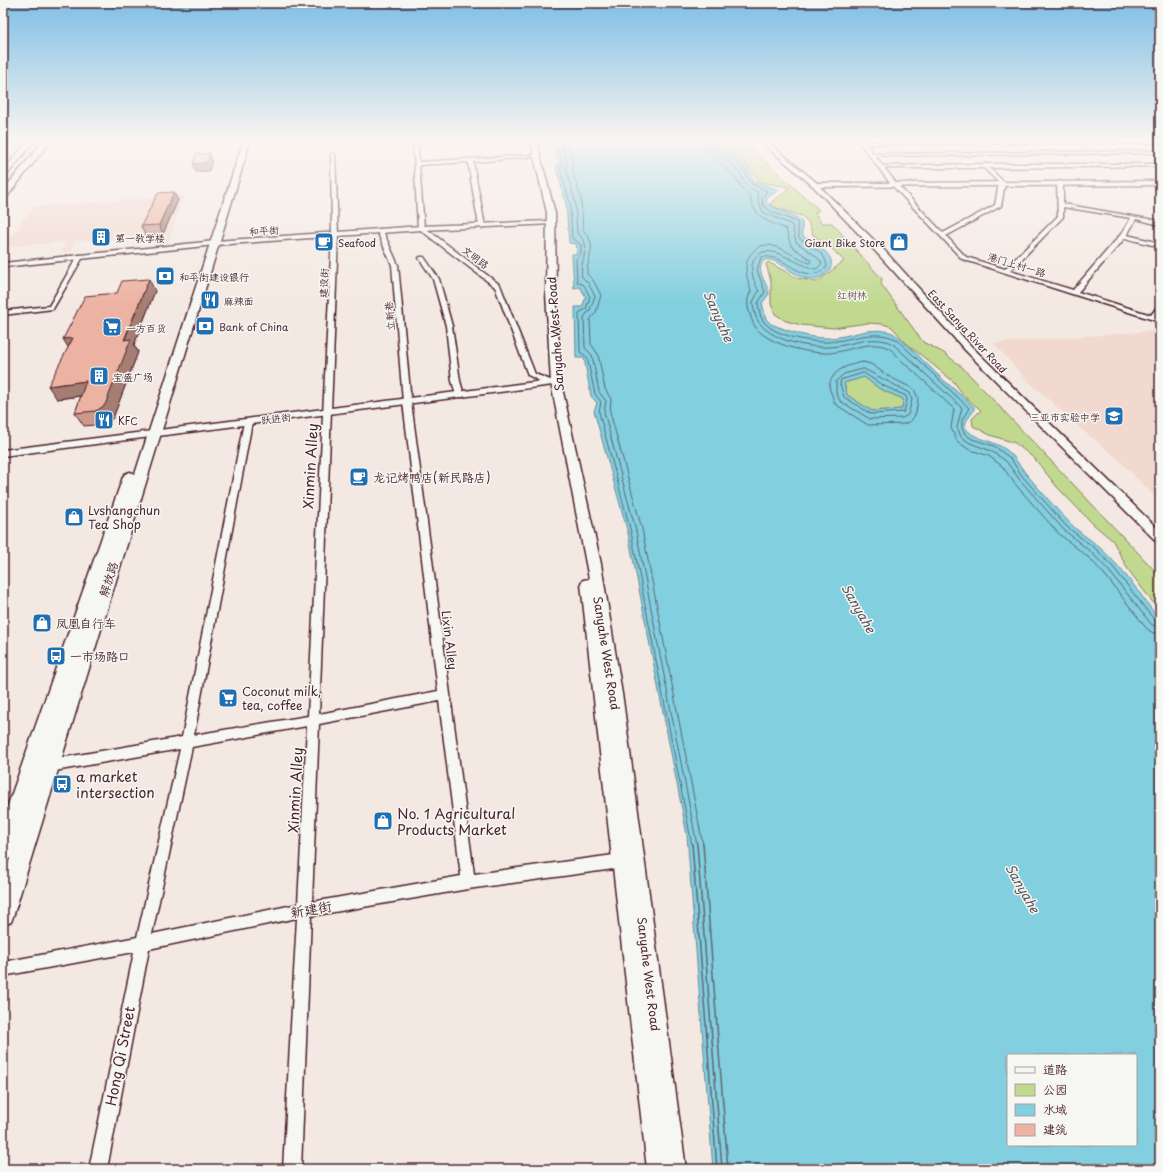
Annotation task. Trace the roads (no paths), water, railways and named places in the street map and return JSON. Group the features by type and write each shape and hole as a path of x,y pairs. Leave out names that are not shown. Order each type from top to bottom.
{"main road":[{"path":"211,244 226,194"},
{"path":"211,244 229,194"},
{"name":"Sanyahe West Road","path":"547,194 549,201 546,349 550,383 586,566 659,1169"},
{"name":"Sanyahe West Road","path":"548,224 556,383 594,564 615,700 674,1169"},
{"name":"解放路","path":"3,914 149,434 180,321 211,244"},
{"name":"解放路","path":"3,850 149,434"}],"street":[{"name":"建设街","path":"328,412 335,235 334,194"},
{"path":"419,194 421,228"},
{"path":"476,194 482,226"},
{"name":"East Sanya River Road","path":"824,194 880,251 994,375 1160,538"},
{"name":"港门上村一路","path":"903,194 964,258 1075,292 1156,319"},
{"path":"942,236 998,206 1000,194"},
{"path":"1006,271 1061,216 1060,194"},
{"path":"1061,205 1134,217 1160,223"},
{"path":"1075,292 1123,236 1134,217"},
{"name":"和平街","path":"3,265 211,244 380,231 421,228 548,224"},
{"name":"文明路","path":"421,228 498,286 532,375 550,383"},
{"name":"立新巷","path":"380,231 395,265 407,402"},
{"path":"1123,236 1160,246"},
{"path":"3,313 51,308 80,257"},
{"path":"422,258 436,279 440,292 449,326 456,381 460,395"},
{"path":"1156,319 1160,307"},
{"name":"跃进街","path":"3,454 550,383"},
{"name":"Lixin Alley","path":"407,402 468,882"},
{"name":"Xinmin Alley","path":"292,1169 328,412"},
{"name":"Hong Qi Street","path":"98,1169 143,944 187,742 248,422"},
{"path":"49,766 314,720 444,695"},
{"name":"新建街","path":"3,969 143,944 304,910 468,882 621,861"}],"water":[{"name":"Sanyahe","path":"563,194 773,194 767,198 766,202 775,208 797,217 802,223 803,236 827,253 831,263 830,270 824,275 816,279 808,279 778,263 771,260 764,260 760,269 769,294 762,303 766,319 771,324 778,327 813,337 827,338 874,330 894,334 974,407 974,410 965,425 968,431 977,437 1001,447 1013,456 1027,475 1064,517 1076,529 1107,554 1131,582 1160,621 1160,1169 713,1169 687,835 628,533 594,411 597,403 591,396 584,358 576,358 575,307 582,307 586,297 580,287 574,288 572,254 577,254 576,244 569,243 566,203","holes":["864,377 880,389 903,399 902,409 872,411 847,395 844,383"]}],"place":[{"name":"第一教学楼","path":"101,237"},
{"name":"Seafood","path":"324,242"},
{"name":"Giant Bike Store","path":"899,242"},
{"name":"和平街建设银行","path":"165,276"},
{"name":"麻辣面","path":"210,300"},
{"name":"Bank of China","path":"205,326"},
{"name":"一方百货","path":"112,327"},
{"name":"宝盛广场","path":"99,376"},
{"name":"三亚市实验中学","path":"1114,416"},
{"name":"KFC","path":"104,420"},
{"name":"龙记烤鸭店(新民路店)","path":"359,477"},
{"name":"Lvshangchun Tea Shop","path":"74,517"},
{"name":"凤凰自行车","path":"42,623"},
{"name":"一市场路口","path":"56,656"},
{"name":"Coconut milk, tea, coffee","path":"228,698"},
{"name":"a market intersection","path":"62,784"},
{"name":"No. 1 Agricultural Products Market","path":"383,821"}],"park label":[{"name":"红树林","path":"852,294"}]}
